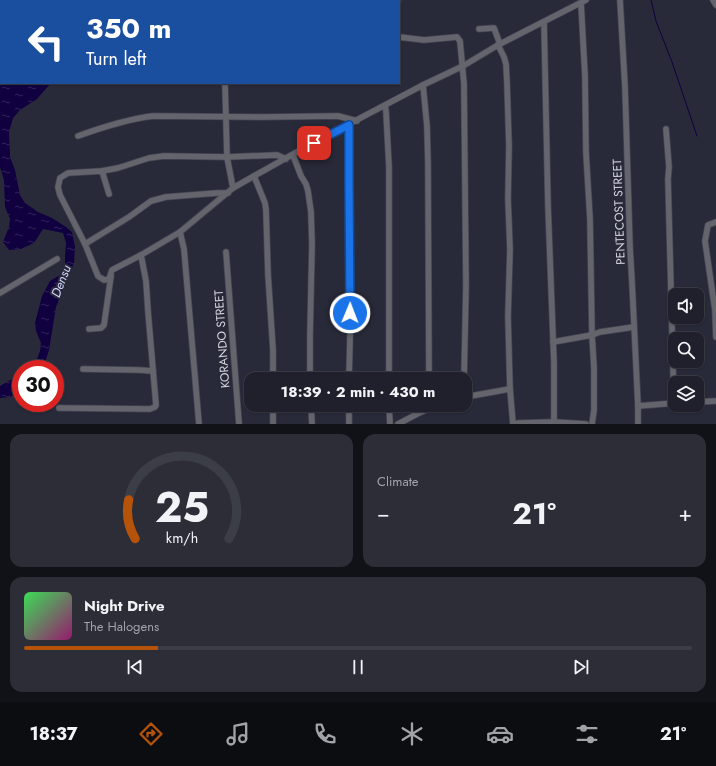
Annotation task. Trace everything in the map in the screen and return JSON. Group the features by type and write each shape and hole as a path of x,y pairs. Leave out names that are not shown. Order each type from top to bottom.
{"street":[{"name":"PENTECOST STREET","path":"620,0 625,87 630,248 638,424"},
{"path":"713,0 716,5"},
{"path":"286,158 277,155 227,157 170,156 149,158 118,168 102,171 68,173 60,178 58,187 60,195 86,244 98,276 104,280 109,278 112,270 180,232 230,191 254,176 423,85 463,66 499,44 584,1 586,152 590,219 594,390 592,424"},
{"path":"544,22 554,422"},
{"path":"479,29 494,28 506,64 509,146 508,198 510,249 508,317 510,389 513,424 546,424 554,422 586,424"},
{"path":"400,37 424,40 457,37 460,41 465,97 466,286 464,372"},
{"path":"225,84 227,157 230,191"},
{"path":"423,85 427,126 428,164 429,372"},
{"path":"384,106 386,111 389,167 389,372"},
{"path":"78,136 113,124 136,118 153,116 338,116 356,121"},
{"path":"349,125 351,298 349,372"},
{"path":"666,129 669,167 668,179 674,376"},
{"path":"293,155 301,176 306,184 311,212 310,372"},
{"path":"102,171 109,194"},
{"path":"254,176 265,203 266,210 273,372"},
{"path":"86,244 130,217 151,201 166,197 230,191"},
{"path":"716,222 708,225 705,241 715,310 716,337"},
{"path":"180,232 184,249 199,424"},
{"name":"KORANDO STREET","path":"226,252 239,424"},
{"path":"64,408 150,409 154,408 156,405 146,282 141,255"},
{"path":"0,293 57,259"},
{"path":"89,329 101,328 104,325 112,270"},
{"path":"553,342 592,335 600,332 634,327"},
{"path":"83,369 153,371"},
{"path":"472,396 510,389"},
{"path":"704,402 716,401"},
{"path":"638,406 668,404"},
{"path":"273,412 273,424"},
{"path":"311,412 312,424"},
{"path":"349,412 349,424"},
{"path":"389,412 390,424"},
{"path":"398,424 421,412"}],"water":[{"name":"Densu","path":"1,84 50,84 37,99 20,110 13,118 9,132 10,157 15,170 20,195 25,203 38,212 52,218 72,232 75,247 74,263 56,307 49,350 46,360 36,360 40,351 41,343 36,331 35,323 42,296 50,281 62,274 65,268 66,243 63,233 43,229 34,243 21,249 9,250 3,242 9,227 10,219 5,207 4,180 0,167 0,86"},
{"path":"12,379 12,396 0,398 0,386"}],"waterway":[{"path":"651,0 656,21 672,62 697,136"}],"route":[{"path":"314,143 349,125 350,313"}]}
